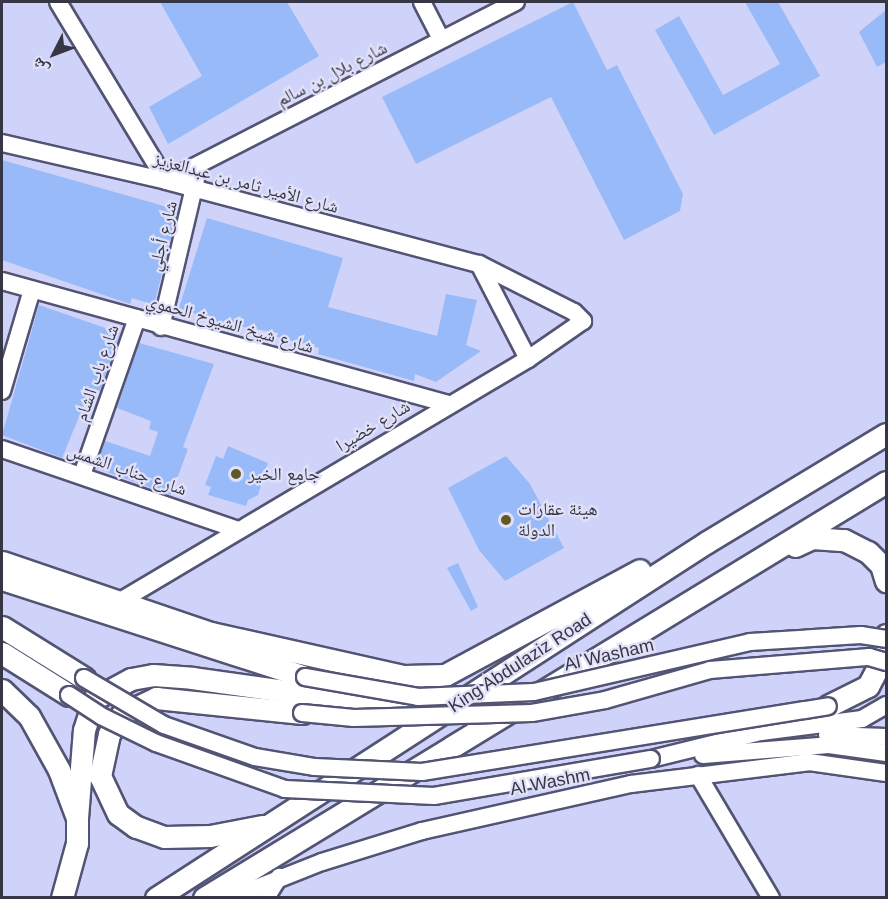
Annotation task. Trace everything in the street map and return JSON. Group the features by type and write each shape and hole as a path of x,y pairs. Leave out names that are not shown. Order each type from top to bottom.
{"main road":[{"name":"King Abdulaziz Road","path":"156,897 707,542 886,434"},
{"name":"King Abdulaziz Road","path":"204,897 886,482"},
{"path":"745,569 812,538 844,540 868,552 881,565 886,581"},
{"path":"2,562 211,633 327,662 404,676 445,675 643,568 707,542"},
{"path":"2,579 305,677"},
{"path":"2,627 84,678"},
{"path":"828,706 867,686 878,667 886,637"},
{"path":"2,653 69,695"},
{"path":"62,897 77,843 84,730 94,699 131,679 153,675 192,678 355,701 418,697"},
{"path":"2,690 29,716 59,770 77,818"},
{"path":"274,823 210,836 164,837 136,827 118,814 107,794 100,776 103,754 122,714 156,698 302,713"}],"street":[{"path":"58,2 166,181"},
{"path":"422,2 441,39"},
{"name":"شارع بلال بن سالم","path":"166,181 516,2"},
{"name":"شارع الأمير ثامر بن عبدالعزيز","path":"2,143 166,181 479,264 574,312 583,321"},
{"name":"شارع أجلي","path":"161,327 200,164"},
{"path":"479,264 528,359"},
{"name":"شارع شيخ الشيوخ الحموي","path":"2,281 137,318 161,327 448,404"},
{"path":"2,391 32,290"},
{"name":"شارع باب الشام","path":"82,475 137,318"},
{"name":"شارع خضيرا","path":"121,601 448,404 528,359 583,321"},
{"name":"شارع جناب الشمس","path":"2,449 239,530"},
{"name":"Al Washam","path":"305,677 418,697 534,692 750,642 861,635 886,637"},
{"path":"302,713 354,718 532,713 606,700 710,670 869,657 886,662"},
{"path":"84,678 164,725 255,757 315,767 422,772 828,706"},
{"path":"69,695 101,716 156,743 285,789 434,796 651,759 842,732 886,736"},
{"path":"651,759 761,732 862,720 886,705"},
{"path":"651,759 829,745 886,753"},
{"name":"Al Washm","path":"231,897 279,877 491,813 631,784 809,762 886,773"},
{"path":"698,775 771,897"},
{"path":"266,897 279,877"}],"building":[{"path":"160,2 287,2 319,56 168,144 149,107 202,76"},
{"path":"573,2 607,70 617,65 683,194 680,211 624,240 551,97 416,164 382,97"},
{"path":"745,2 778,2 820,76 714,135 655,30 679,16 723,95 780,64"},
{"path":"886,10 886,62 877,67 859,32"},
{"path":"2,160 178,210 154,305 132,298 130,304 2,260"},
{"path":"207,218 343,258 328,307 437,336 446,294 477,300 466,345 481,351 436,382 415,374 414,381 318,354 319,348 277,337 278,333 221,323 179,308"},
{"path":"39,305 120,333 100,391 91,388 62,458 2,435"},
{"path":"139,343 214,364 183,447 188,449 171,495 96,468 105,441 150,456 158,432 149,429 151,421 117,408"},
{"name":"جامع الخير","path":"228,446 268,463 258,495 248,500 246,506 208,495 211,487 205,485 216,456 223,459"},
{"name":"هيئة عقارات الدولة","path":"506,456 530,484 564,548 505,581 479,550 448,488"},
{"path":"458,563 478,607 471,611 447,568"}],"place":[{"name":"جامع الخير","path":"236,474"},
{"name":"هيئة عقارات الدولة","path":"506,520"}]}
